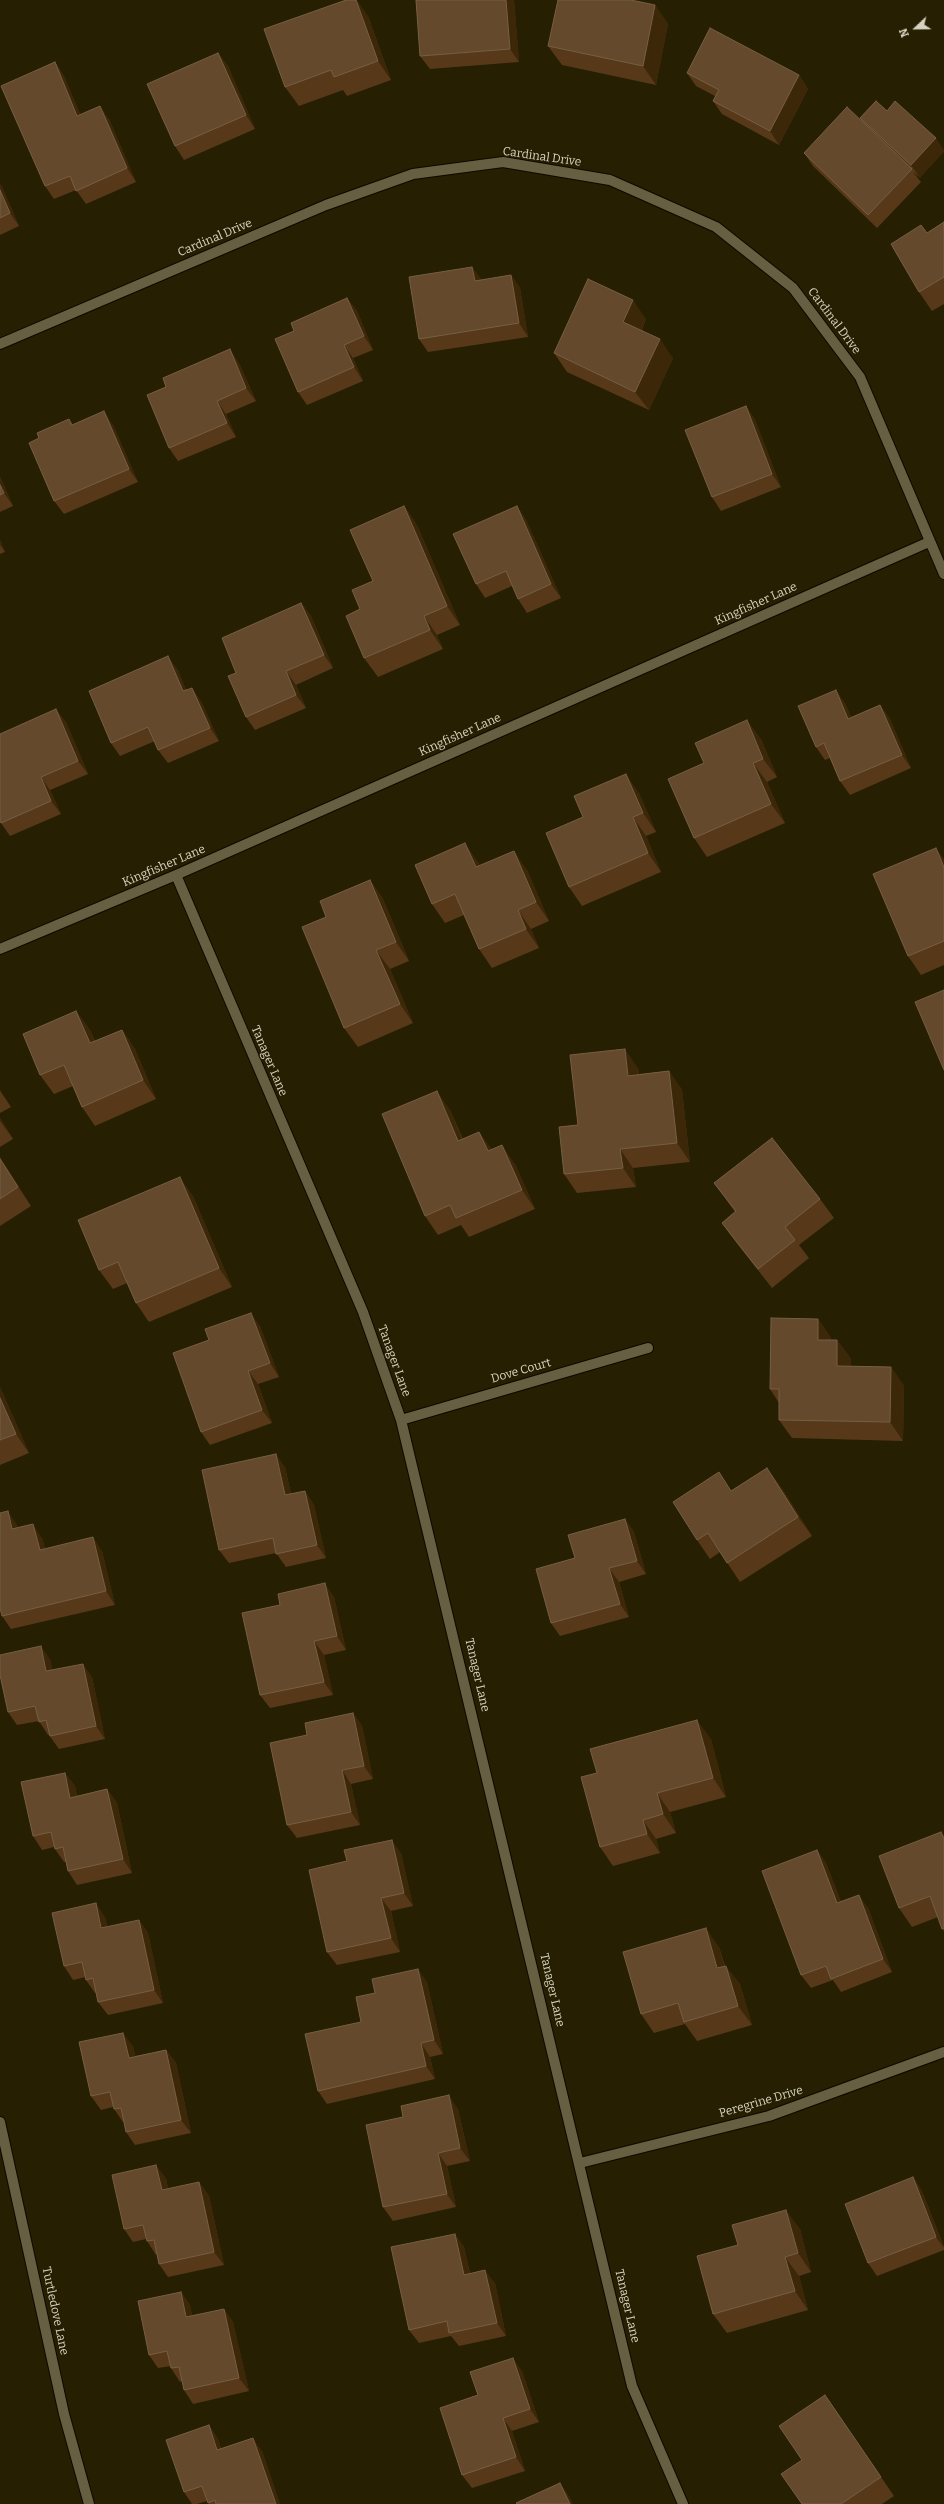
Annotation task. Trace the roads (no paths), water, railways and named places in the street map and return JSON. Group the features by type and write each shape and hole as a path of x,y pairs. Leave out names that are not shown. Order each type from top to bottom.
{"street":[{"name":"Cardinal Drive","path":"0,344 326,205 413,174 503,162 610,180 716,226 793,288 860,377 929,542"},
{"path":"929,542 944,574"},
{"name":"Kingfisher Lane","path":"0,949 176,875 929,542"},
{"name":"Tanager Lane","path":"176,875 362,1312 401,1420 580,2163 632,2386 683,2504"},
{"name":"Dove Court","path":"401,1420 648,1348"},
{"name":"Peregrine Drive","path":"580,2163 769,2116 944,2052"},
{"name":"Turtledove Lane","path":"0,2122 64,2414 89,2504"}]}
